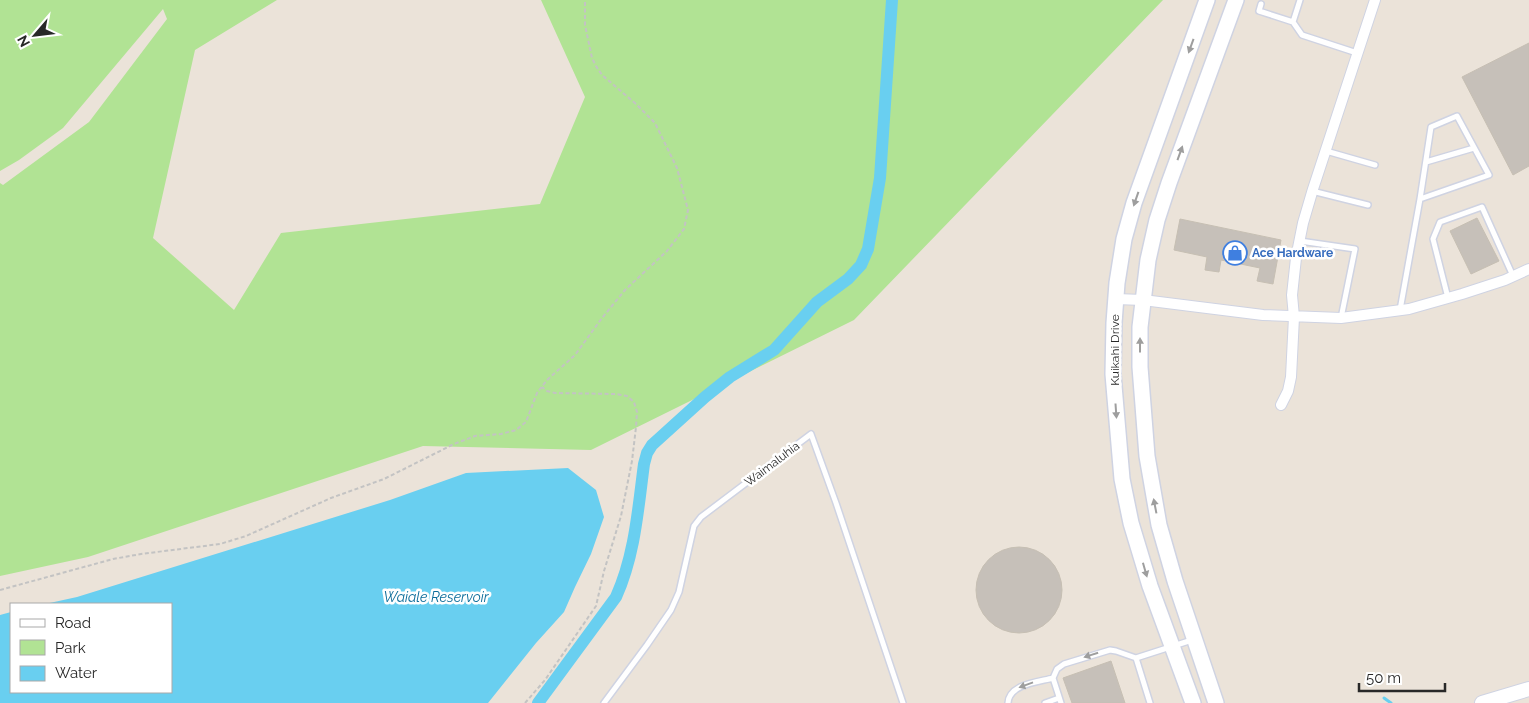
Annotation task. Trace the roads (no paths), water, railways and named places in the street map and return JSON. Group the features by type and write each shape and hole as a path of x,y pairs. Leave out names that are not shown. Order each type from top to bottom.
{"main road":[{"name":"Kuikahi Drive","path":"1193,703 1150,586 1131,523 1122,480 1113,374 1117,283 1124,239 1134,203 1207,0"},
{"name":"Kuikahi Drive","path":"1216,703 1164,549 1152,494 1140,367 1140,327 1148,260 1157,220 1169,182 1236,0"}],"street":[{"path":"1281,405 1288,391 1291,377 1294,317 1292,296 1300,241 1312,191 1375,0"},
{"path":"1116,299 1143,300 1263,316 1341,318 1400,310 1448,298 1529,269"},
{"path":"1482,703 1529,689"}],"lane":[{"path":"1292,22 1300,0"},
{"path":"1262,4 1259,12 1292,22 1302,34 1358,53"},
{"path":"1273,16 1275,9"},
{"path":"1400,310 1431,127 1457,116 1489,176 1420,199"},
{"path":"1426,162 1474,148"},
{"path":"1325,151 1375,165"},
{"path":"1312,191 1368,205"},
{"path":"1448,298 1433,239 1440,222 1482,207 1513,276"},
{"path":"1300,241 1355,249 1341,318"},
{"name":"Waimaluhia","path":"604,703 672,610 679,592 694,526 701,517 811,434 836,503 901,703"},
{"path":"1045,703 1060,701 1053,678 1057,669 1064,664 1110,650 1136,658 1194,639"},
{"path":"1136,658 1150,703"},
{"path":"1008,703 1008,698 1014,691 1032,683 1053,678"}],"water":[{"name":"Waiale Reservoir","path":"568,468 596,490 604,517 591,554 564,612 536,643 488,703 0,703 0,615 10,612 10,693 172,693 172,603 50,603 77,597 390,500 466,473"}],"waterway":[{"path":"538,703 616,597 628,565 638,515 644,464 647,453 652,445 730,377 774,350 817,302 848,279 861,265 868,249 880,178 892,0"},
{"path":"1384,698 1391,703"}],"place":[{"name":"Ace Hardware","path":"1235,253"}]}
